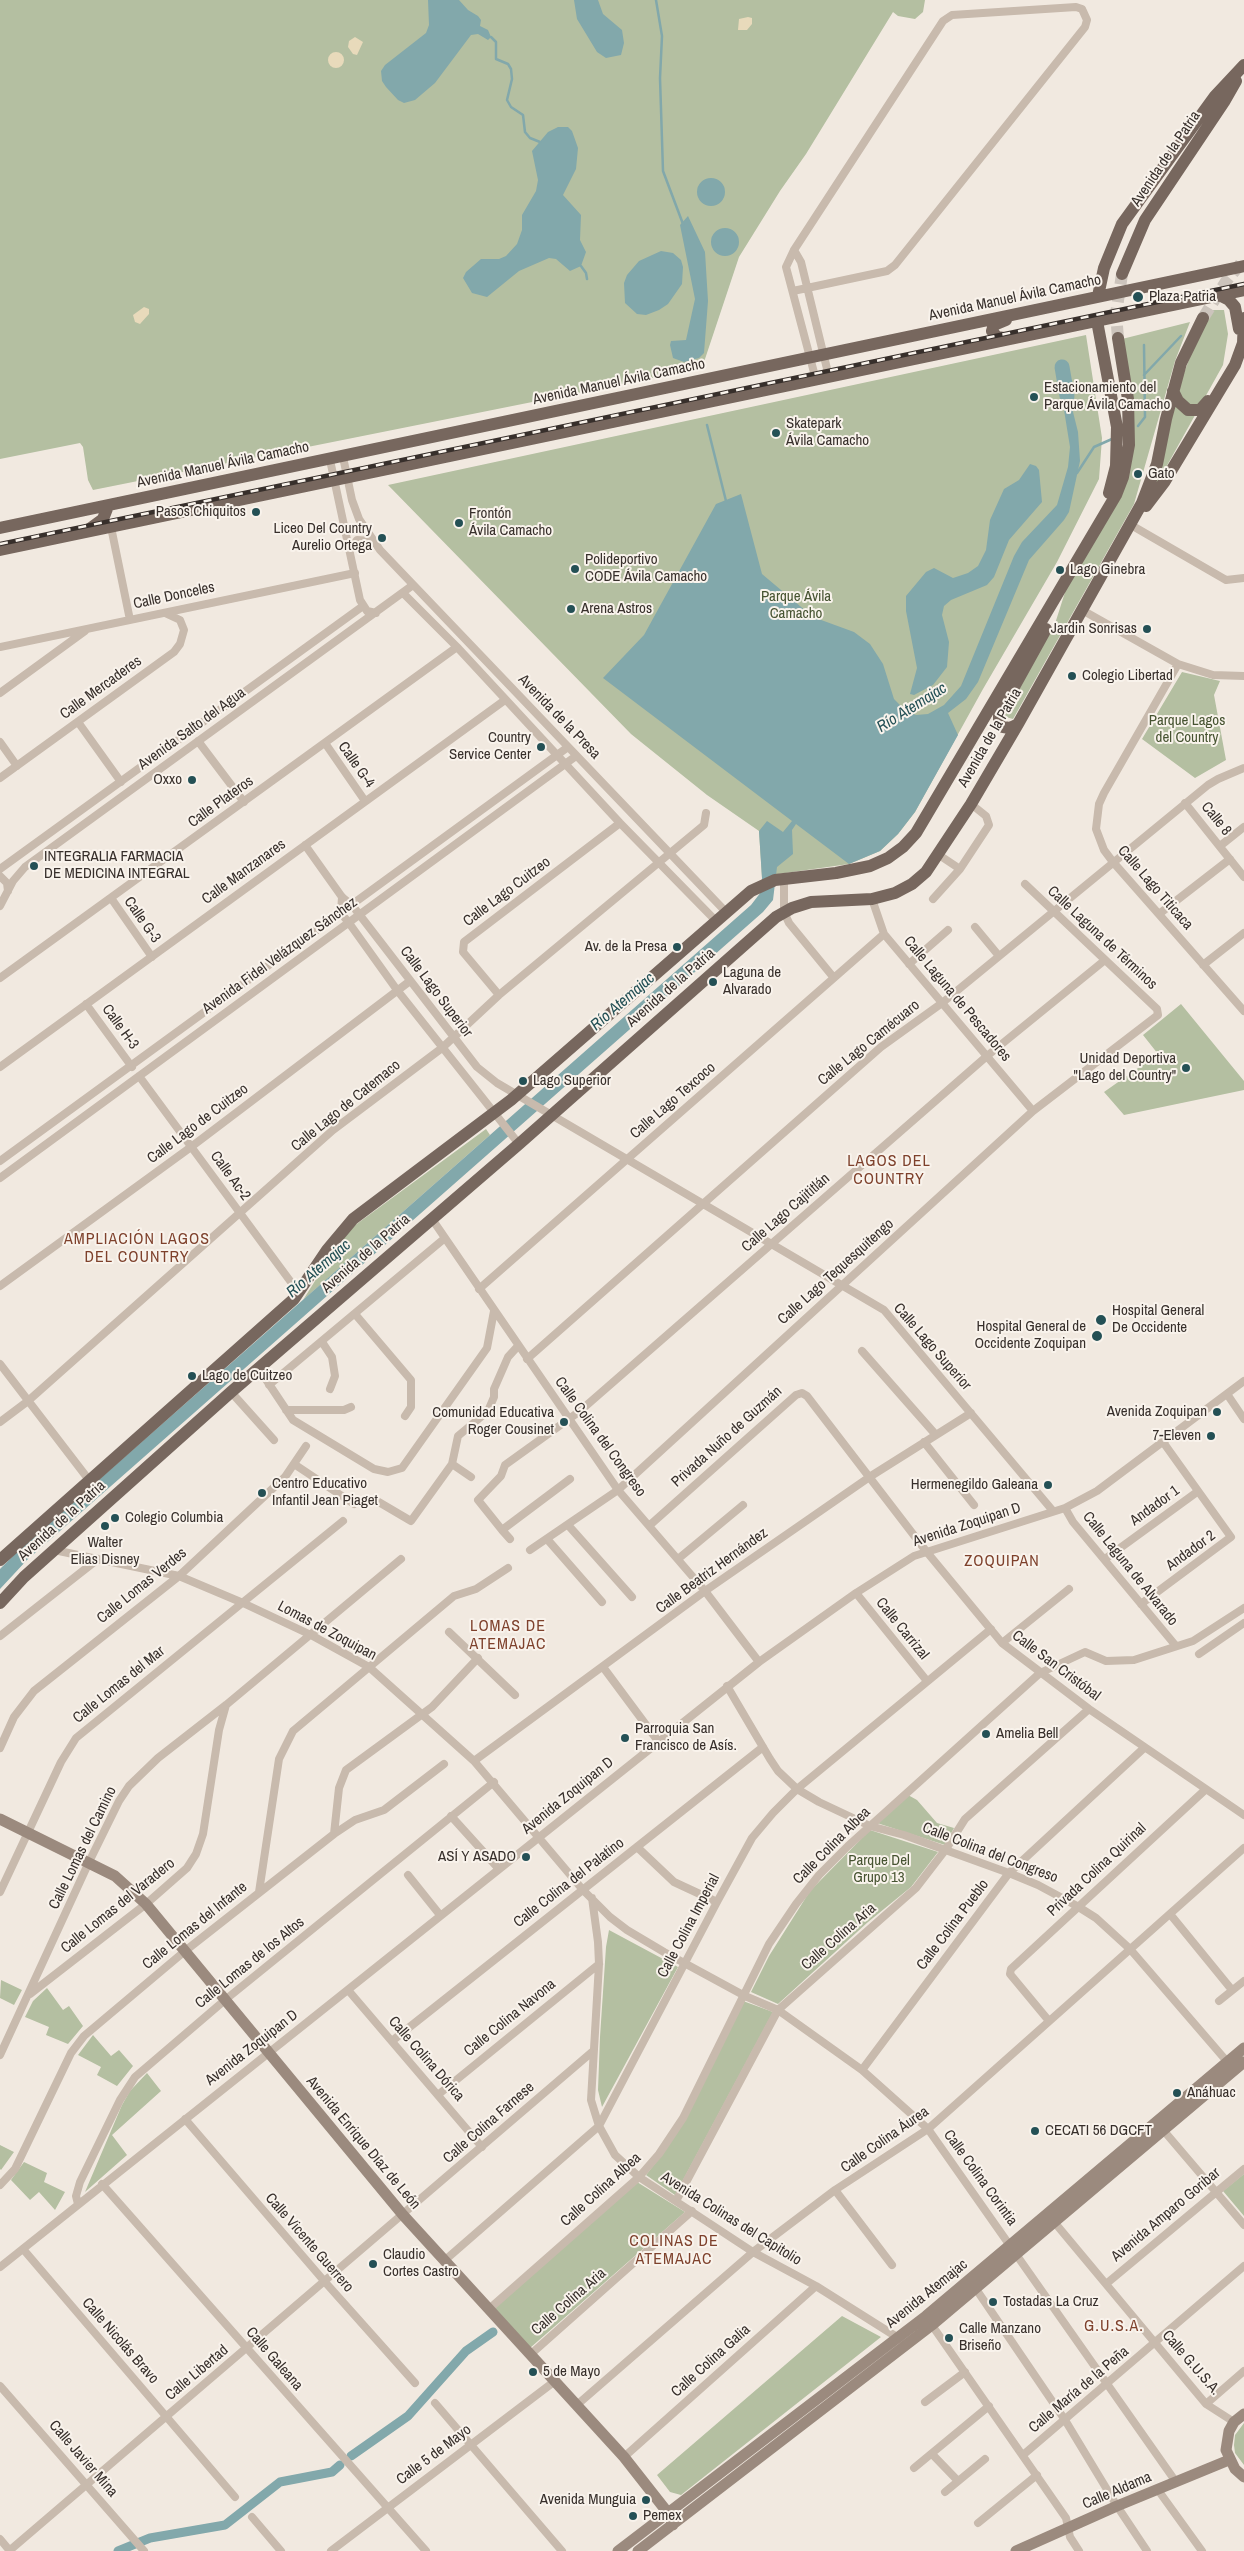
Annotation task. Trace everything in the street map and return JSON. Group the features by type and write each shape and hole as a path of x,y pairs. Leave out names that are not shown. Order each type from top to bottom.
{"main road":[{"name":"Avenida de la Patria","path":"1122,274 1145,220 1224,102 1244,65"},
{"path":"1098,296 1104,268 1126,218 1215,96 1244,65"},
{"name":"Avenida Manuel Ávila Camacho","path":"0,528 824,356 1244,266"},
{"path":"0,550 1244,290"},
{"path":"1173,391 1184,408 1190,411 1200,410 1206,405 1234,358 1239,331 1237,311 1229,300 1219,295"},
{"path":"1012,339 997,337 992,331 992,326 1039,309"},
{"name":"Avenida de la Patria","path":"0,1603 53,1550 231,1392 432,1219 516,1141 784,912 811,902 872,899 895,894 912,884 926,872 971,804 1018,724 1142,503 1157,464 1173,391 1187,349 1203,318"},
{"path":"1131,525 1165,480 1235,365 1243,343 1244,318"},
{"path":"1097,321 1118,441 1112,482 1100,524"},
{"name":"Avenida de la Patria","path":"0,1560 299,1293 327,1250 353,1220 521,1097 751,891 776,880 855,870 888,858 903,848 925,820 1116,496 1123,478 1129,445 1128,399 1118,338"},
{"path":"86,532 103,519 108,506"},
{"path":"1018,724 1010,728 1003,727 999,723 999,714 1044,635 1064,582"},
{"name":"Avenida Enrique Díaz de León","path":"0,1819 115,1876 146,1904 404,2215 444,2261 578,2404 624,2457 668,2513 673,2525"},
{"name":"Avenida Atemajac","path":"618,2551 897,2337 929,2321 976,2289 1164,2131 1231,2066 1244,2048"},
{"name":"Avenida Atemajac","path":"638,2551 908,2344 929,2321 1011,2244 1231,2066 1244,2062"},
{"path":"1244,2414 1234,2422 1226,2440 1229,2460 1244,2477"},
{"name":"Calle Aldama","path":"1016,2551 1117,2506 1229,2460"}],"street":[{"path":"793,291 886,271 895,266 1085,27 1087,20 1082,9 1076,7 947,16 794,250 786,266 816,380"},
{"path":"794,250 801,262 829,377"},
{"name":"Avenida de la Presa","path":"337,458 350,551 363,606"},
{"name":"Avenida de la Presa","path":"337,458 341,479 372,541 726,912"},
{"path":"1131,525 1226,580 1244,578"},
{"path":"111,527 130,620"},
{"path":"350,551 357,540 372,541"},
{"name":"Calle Donceles","path":"0,647 354,573"},
{"name":"Avenida Salto del Agua","path":"0,906 13,880 25,867 413,585"},
{"name":"Avenida de la Presa","path":"403,593 458,647 620,823 716,921"},
{"path":"363,606 370,613 376,612"},
{"name":"Avenida Salto del Agua","path":"0,869 363,606"},
{"path":"1082,610 1178,664 1213,675 1244,676"},
{"name":"Calle Mercaderes","path":"0,778 174,652 184,637 183,625 174,616 164,613"},
{"path":"0,693 88,628"},
{"name":"Calle Plateros","path":"0,978 458,647"},
{"name":"Calle Lago Titicaca","path":"1178,664 1099,804 1096,829 1104,850 1113,862 1244,1011"},
{"path":"275,670 283,680"},
{"name":"Calle Manzanares","path":"0,1067 505,700"},
{"path":"78,722 121,782"},
{"path":"0,742 17,766"},
{"path":"198,742 244,802"},
{"name":"Calle G-4","path":"325,743 365,801"},
{"name":"Avenida Fidel Velázquez Sánchez","path":"0,1161 132,1067 568,747"},
{"name":"Avenida Fidel Velázquez Sánchez","path":"0,1178 576,756"},
{"name":"Calle Lago Camécuaro","path":"527,1359 881,1048 942,1002 1185,803 1218,778 1244,768"},
{"path":"91,803 98,814"},
{"name":"Calle 8","path":"1185,803 1244,877"},
{"path":"933,899 960,869 989,825 986,816 971,804"},
{"name":"Calle Lago de Catemaco","path":"0,1422 28,1401 332,1130 442,1048 499,995 704,824 706,813"},
{"name":"Calle Lago Cuitzeo","path":"499,995 463,952 464,942 620,823"},
{"path":"1220,846 1244,827"},
{"name":"Calle Lago Superior","path":"305,845 342,897 360,915 477,1067 521,1097 884,1310 1053,1511"},
{"path":"433,846 440,856"},
{"path":"939,855 960,869"},
{"path":"1159,914 1230,858"},
{"path":"0,876 7,883 8,890"},
{"path":"776,880 784,912 789,923 834,978"},
{"name":"Calle Laguna de Términos","path":"1025,884 1159,1013"},
{"path":"342,897 342,913"},
{"name":"Calle G-3","path":"111,898 152,957"},
{"name":"Calle Laguna de Pescadores","path":"872,899 884,934 1032,1111"},
{"name":"Calle Lago Superior","path":"342,913 397,990 516,1141"},
{"path":"975,926 999,956"},
{"path":"909,964 948,930"},
{"path":"1203,965 1244,933"},
{"name":"Calle Lago Texcoco","path":"479,1289 884,934"},
{"path":"300,944 307,954"},
{"name":"Calle Lago Cajititlán","path":"502,1530 478,1500 501,1476 505,1465 570,1418 987,1056 1105,960"},
{"name":"Calle Lago de Cuitzeo","path":"0,1286 191,1147 410,981"},
{"name":"Calle H-3","path":"86,1004 132,1067"},
{"name":"Calle Lago Tequesquitengo","path":"530,1550 618,1490 1032,1111 1159,1013"},
{"name":"Calle Ac-2","path":"139,1076 299,1293"},
{"path":"93,1095 100,1104"},
{"name":"Calle Colina del Congreso","path":"432,1219 618,1490 705,1591 759,1662"},
{"path":"269,1386 445,1238"},
{"path":"259,1369 293,1420 374,1469 388,1472 402,1468 487,1348 494,1311"},
{"path":"355,1314 411,1380 411,1407 405,1416"},
{"path":"322,1342 332,1357 335,1376 330,1389"},
{"path":"377,1501 411,1521 452,1464 458,1436 488,1411 494,1397 494,1390 508,1358 518,1346"},
{"path":"862,1351 936,1435"},
{"path":"0,1364 89,1480"},
{"name":"Avenida Zoquipan D","path":"0,2267 498,1868 540,1837 759,1662 856,1594 900,1565 926,1551 1064,1508 1097,1491 1244,1381"},
{"path":"231,1392 274,1440"},
{"name":"Calle San Cristóbal","path":"802,1392 871,1476 926,1551 1002,1643 1089,1709 1244,1815"},
{"name":"Privada Nuño de Guzmán","path":"650,1525 796,1395 802,1392"},
{"path":"1227,1394 1244,1419"},
{"path":"286,1410 344,1410 351,1407"},
{"name":"Calle Beatriz Hernández","path":"474,1761 603,1668 705,1591 871,1476 971,1413"},
{"path":"924,1442 974,1505"},
{"path":"1163,1442 1197,1492"},
{"name":"Calle Lomas Verdes","path":"0,1748 14,1717 34,1691 179,1576 285,1477 306,1446"},
{"path":"294,1464 354,1504"},
{"path":"452,1464 471,1477"},
{"path":"510,1540 502,1530 570,1479"},
{"name":"Andador 2","path":"1141,1604 1231,1537 1197,1492"},
{"name":"Andador 1","path":"1105,1559 1197,1492"},
{"path":"678,1559 743,1505"},
{"name":"Calle Laguna de Alvarado","path":"1064,1508 1073,1522 1176,1646"},
{"name":"Calle Lomas del Mar","path":"0,1892 61,1762 76,1738 343,1521"},
{"path":"568,1524 632,1597"},
{"path":"547,1539 602,1602"},
{"name":"Lomas de Zoquipan","path":"53,1550 179,1576 311,1635 369,1667 423,1713 474,1761 494,1782 582,1890 592,1898"},
{"name":"Calle Lomas del Camino","path":"0,2055 89,1862 129,1786 158,1758 226,1705 401,1558"},
{"path":"0,1636 98,1559"},
{"path":"259,1892 279,1759 293,1731 454,1596 476,1589 508,1568"},
{"path":"1002,1643 1070,1588"},
{"name":"Calle Carrizal","path":"856,1594 927,1681"},
{"name":"Calle Colina Albea","path":"489,2309 639,2177 659,2154 683,2118 769,1944 796,1904 819,1875 870,1826 1040,1673 1085,1652 1106,1661 1134,1660 1193,1641 1244,1608"},
{"path":"1199,1654 1244,1623"},
{"name":"Calle Colina Imperial","path":"444,2261 599,2126 684,1962 752,1838 773,1813 797,1789 991,1629"},
{"path":"449,1632 515,1695"},
{"path":"334,1834 339,1788 346,1770 423,1713 478,1658"},
{"path":"603,1668 658,1742"},
{"name":"Calle Colina del Congreso","path":"727,1686 778,1771 797,1789 819,1802 870,1826 946,1849 1038,1884 1096,1918 1130,1949 1231,2066"},
{"name":"Calle Lomas del Varadero","path":"28,1995 176,1880 196,1854 203,1834 219,1730 226,1705"},
{"name":"Calle Colina Aria","path":"676,2201 778,2010 916,1888 946,1849 965,1819 1089,1709"},
{"name":"Calle Colina del Palatino","path":"392,2041 763,1747"},
{"name":"Calle Colina Pueblo","path":"862,2070 1009,1873 1144,1748"},
{"name":"Calle Lomas del Infante","path":"0,2185 15,2169 71,2053 80,2040 185,1951 334,1834 355,1820 384,1810 444,1764"},
{"name":"Calle Lomas de los Altos","path":"78,2204 77,2189 126,2088 147,2066 494,1782"},
{"name":"Privada Colina Quirinal","path":"1049,2021 1009,1972 1077,1906 1205,1790"},
{"path":"451,1816 498,1868"},
{"path":"637,1847 674,1882 717,1902"},
{"name":"Calle Colina Áurea","path":"578,2404 753,2252 836,2190 928,2129 1244,1850"},
{"path":"408,1875 440,1915"},
{"name":"Calle Colina Corintia","path":"592,1898 627,1930 744,1996 778,2010 862,2070 928,2129 1011,2244 1176,2482"},
{"name":"Avenida Colinas del Capitolio","path":"592,1898 599,1964 592,2052 591,2100 599,2126 615,2154 639,2177 753,2252 816,2286 908,2344"},
{"path":"1170,1914 1232,1990"},
{"name":"Calle Colina Navona","path":"438,2094 599,1964"},
{"path":"1219,2001 1244,1981"},
{"name":"Calle Colina Dórica","path":"348,1990 482,2147"},
{"name":"Calle Colina Farnese","path":"404,2215 592,2052"},
{"name":"Calle Vicente Guerrero","path":"185,2119 325,2282 415,2383"},
{"path":"1164,2131 1244,2225"},
{"name":"Avenida Amparo Goribar","path":"1106,2284 1214,2192 1244,2169"},
{"name":"Calle Galeana","path":"102,2184 426,2551"},
{"path":"836,2190 892,2265"},
{"name":"Calle Colina Aria","path":"531,2354 692,2211"},
{"name":"Calle Libertad","path":"10,2551 404,2215"},
{"name":"Calle G.U.S.A.","path":"1055,2223 1206,2404 1234,2422"},
{"name":"Calle Nicolás Bravo","path":"23,2248 235,2497"},
{"name":"Calle María de la Peña","path":"1023,2455 1244,2266"},
{"name":"Calle Colina Galia","path":"624,2457 816,2286"},
{"path":"976,2289 1065,2420 1117,2506 1147,2551"},
{"path":"929,2321 1066,2518 1070,2537 1079,2551"},
{"path":"1206,2404 1244,2371"},
{"path":"925,2402 965,2372"},
{"name":"Calle 5 de Mayo","path":"331,2551 555,2380"},
{"name":"Calle Javier Mina","path":"0,2386 142,2549"},
{"path":"435,2403 562,2551"},
{"path":"914,2468 989,2406"},
{"path":"932,2454 958,2481"},
{"path":"945,2492 985,2459"},
{"path":"978,2523 1037,2475"},
{"path":"1158,2490 1202,2551"},
{"path":"252,2517 281,2551"},
{"path":"0,2539 10,2551"}],"green space":[{"path":"0,0 925,0 923,12 915,19 898,16 893,12 806,154 780,191 739,257 702,368 93,490 88,480 83,447 80,443 0,459"},
{"path":"1213,310 1224,310 1228,334 1223,365 1150,496 1182,378 1202,326"},
{"path":"1190,322 1175,361 1134,504 1013,719 1002,716 1016,681 1053,630 1067,586 1133,444 1122,339"},
{"name":"Parque Ávila Camacho","path":"1086,335 1102,438 1099,479 1057,562 983,689 915,812 898,834 880,851 849,864 762,878 759,831 707,795 631,734 388,485"},
{"name":"Parque Lagos del Country","path":"1182,672 1220,681 1214,695 1226,760 1195,778 1142,739"},
{"name":"Unidad Deportiva \"Lago del Country\"","path":"1181,1004 1244,1081 1244,1090 1124,1115 1104,1092 1158,1054 1143,1035"},
{"path":"486,1129 490,1135 303,1300 337,1246 354,1226"},
{"name":"Parque Del Grupo 13","path":"908,1795 917,1800 937,1823 954,1828 945,1845 877,1823"},
{"name":"Parque Del Grupo 13","path":"870,1830 938,1852 911,1887 868,1922 778,2004 751,1992 769,1956 810,1891"},
{"path":"609,1930 678,1967 602,2107 598,2090 600,2037 606,1947"},
{"path":"1,1980 22,1990 14,2005 0,1998"},
{"path":"47,1988 63,2010 69,2006 83,2026 68,2044 46,2035 49,2027 25,2017 33,2001"},
{"path":"743,2001 773,2012 675,2195 646,2175 664,2152"},
{"path":"93,2035 111,2056 119,2050 133,2066 117,2086 97,2075 101,2067 78,2055"},
{"path":"147,2073 161,2091 112,2135 127,2155 85,2192 122,2105 130,2091"},
{"path":"0,2145 14,2152 1,2170 0,2169"},
{"path":"24,2162 47,2173 44,2182 65,2192 55,2210 39,2192 30,2200 11,2180"},
{"path":"1244,2174 1244,2216 1223,2191"},
{"path":"637,2182 685,2212 530,2348 494,2308"},
{"path":"842,2316 881,2337 681,2495 670,2492 657,2475"},
{"path":"1244,2423 1244,2465 1235,2453 1234,2445 1235,2435"}],"sand":[{"path":"752,18 752,24 747,30 738,30 739,19"},
{"path":"355,37 363,42 357,55 353,54 348,47 349,41"},
{"path":"336,52 344,60 336,68 328,60"},
{"path":"144,307 149,309 149,314 140,324 135,322 133,315"}],"water":[{"path":"428,0 459,0 468,10 478,16 481,20 480,26 488,30 491,37 488,40 478,34 471,35 435,83 415,100 404,103 398,100 386,87 382,81 381,71 385,65 426,33 429,25"},
{"path":"574,0 598,0 603,14 622,30 624,43 621,55 606,58 597,52 577,19"},
{"path":"558,127 568,127 572,131 578,148 576,169 563,195 581,215 580,240 586,252 581,266 570,271 556,259 549,258 519,271 487,297 472,293 463,278 466,272 481,259 499,259 506,256 517,244 522,230 522,215 536,191 538,180 532,151 548,132"},
{"path":"711,178 721,182 725,192 721,202 711,206 701,202 697,192 701,182"},
{"path":"688,216 705,252 708,301 704,353 699,358 684,362 673,358 670,345 671,341 686,340 695,299 680,225"},
{"path":"725,228 735,232 739,242 735,252 725,256 715,252 711,242 715,232"},
{"path":"661,251 673,253 681,260 683,267 682,284 668,304 659,310 646,315 637,314 625,303 624,283 627,275 639,261"},
{"path":"1064,376 1078,432 1080,461 1069,512 1029,560 978,682 966,699 948,713 958,735 915,812 898,834 880,851 849,864 796,824 792,830 793,854 777,867 773,900 763,912 27,1560 0,1589 0,1569 18,1551 751,905 761,892 759,831 767,821 783,832 792,821 603,678 644,635 716,504 741,494 762,574 813,617 854,632 870,644 883,664 894,699 906,711 916,715 928,714 944,705 961,686 1014,556 1022,542 1057,505 1068,467 1070,447 1059,379"},
{"path":"1030,464 1036,466 1039,470 1042,502 1009,540 994,577 987,585 951,600 944,606 942,615 949,642 947,667 933,685 914,695 910,694 917,668 906,611 906,596 926,572 934,568 953,578 968,573 978,566 986,550 990,520 1004,489 1019,480"}],"waterway":[{"path":"656,0 662,36 660,78 663,171 683,224"},
{"path":"491,37 496,42 496,59 508,64 511,69 512,79 507,100 511,107 523,115 525,132 530,138 540,142"},
{"path":"581,266 586,273 587,279"},
{"path":"1144,375 1181,336"},
{"path":"1138,426 1145,417 1144,345"},
{"name":"Río Atemajac","path":"1062,367 1067,396"},
{"path":"707,425 726,501"},
{"path":"1077,473 1094,447 1112,439"},
{"path":"351,2456 408,2416 466,2351 493,2332"},
{"path":"118,2551 150,2538 225,2525 280,2482 332,2472 340,2465"}],"tunnel":[{"path":"1203,318 1227,280 1244,260"},
{"path":"1118,338 1116,314 1122,274"}],"railway":[{"path":"0,544 1244,284"}],"place":[{"name":"Plaza Patria","path":"1138,297"},
{"name":"Estacionamiento del Parque Ávila Camacho","path":"1034,397"},
{"name":"Skatepark Ávila Camacho","path":"776,433"},
{"name":"Gato","path":"1138,474"},
{"name":"Pasos Chiquitos","path":"256,512"},
{"name":"Frontón Ávila Camacho","path":"459,523"},
{"name":"Liceo Del Country Aurelio Ortega","path":"382,538"},
{"name":"Polideportivo CODE Ávila Camacho","path":"575,569"},
{"name":"Lago Ginebra","path":"1060,570"},
{"name":"Arena Astros","path":"571,609"},
{"name":"Jardin Sonrisas","path":"1147,629"},
{"name":"Colegio Libertad","path":"1072,676"},
{"name":"Country Service Center","path":"541,747"},
{"name":"Oxxo","path":"192,780"},
{"name":"INTEGRALIA FARMACIA DE MEDICINA INTEGRAL","path":"34,866"},
{"name":"Av. de la Presa","path":"677,947"},
{"name":"Laguna de Alvarado","path":"713,982"},
{"name":"Unidad Deportiva \"Lago del Country\"","path":"1186,1068"},
{"name":"Lago Superior","path":"523,1081"},
{"name":"Hospital General De Occidente","path":"1101,1320"},
{"name":"Hospital General de Occidente Zoquipan","path":"1097,1336"},
{"name":"Lago de Cuitzeo","path":"192,1376"},
{"name":"Avenida Zoquipan","path":"1217,1412"},
{"name":"Comunidad Educativa Roger Cousinet","path":"564,1422"},
{"name":"7-Eleven","path":"1211,1436"},
{"name":"Hermenegildo Galeana","path":"1048,1485"},
{"name":"Centro Educativo Infantil Jean Piaget","path":"262,1493"},
{"name":"Colegio Columbia","path":"115,1518"},
{"name":"Walter Elias Disney","path":"105,1526"},
{"name":"Amelia Bell","path":"986,1734"},
{"name":"Parroquia San Francisco de Asís.","path":"625,1738"},
{"name":"ASÍ Y ASADO","path":"526,1857"},
{"name":"Anáhuac","path":"1177,2093"},
{"name":"CECATI 56 DGCFT","path":"1035,2131"},
{"name":"Claudio Cortes Castro","path":"373,2264"},
{"name":"Tostadas La Cruz","path":"993,2302"},
{"name":"Calle Manzano Briseño","path":"949,2338"},
{"name":"5 de Mayo","path":"533,2372"},
{"name":"Avenida Munguia","path":"646,2500"},
{"name":"Pemex","path":"633,2516"}],"district":[{"name":"LAGOS DEL COUNTRY","path":"889,1171"},
{"name":"AMPLIACIÓN LAGOS DEL COUNTRY","path":"137,1249"},
{"name":"ZOQUIPAN","path":"1002,1562"},
{"name":"LOMAS DE ATEMAJAC","path":"508,1636"},
{"name":"COLINAS DE ATEMAJAC","path":"674,2251"},
{"name":"G.U.S.A.","path":"1114,2327"}]}
